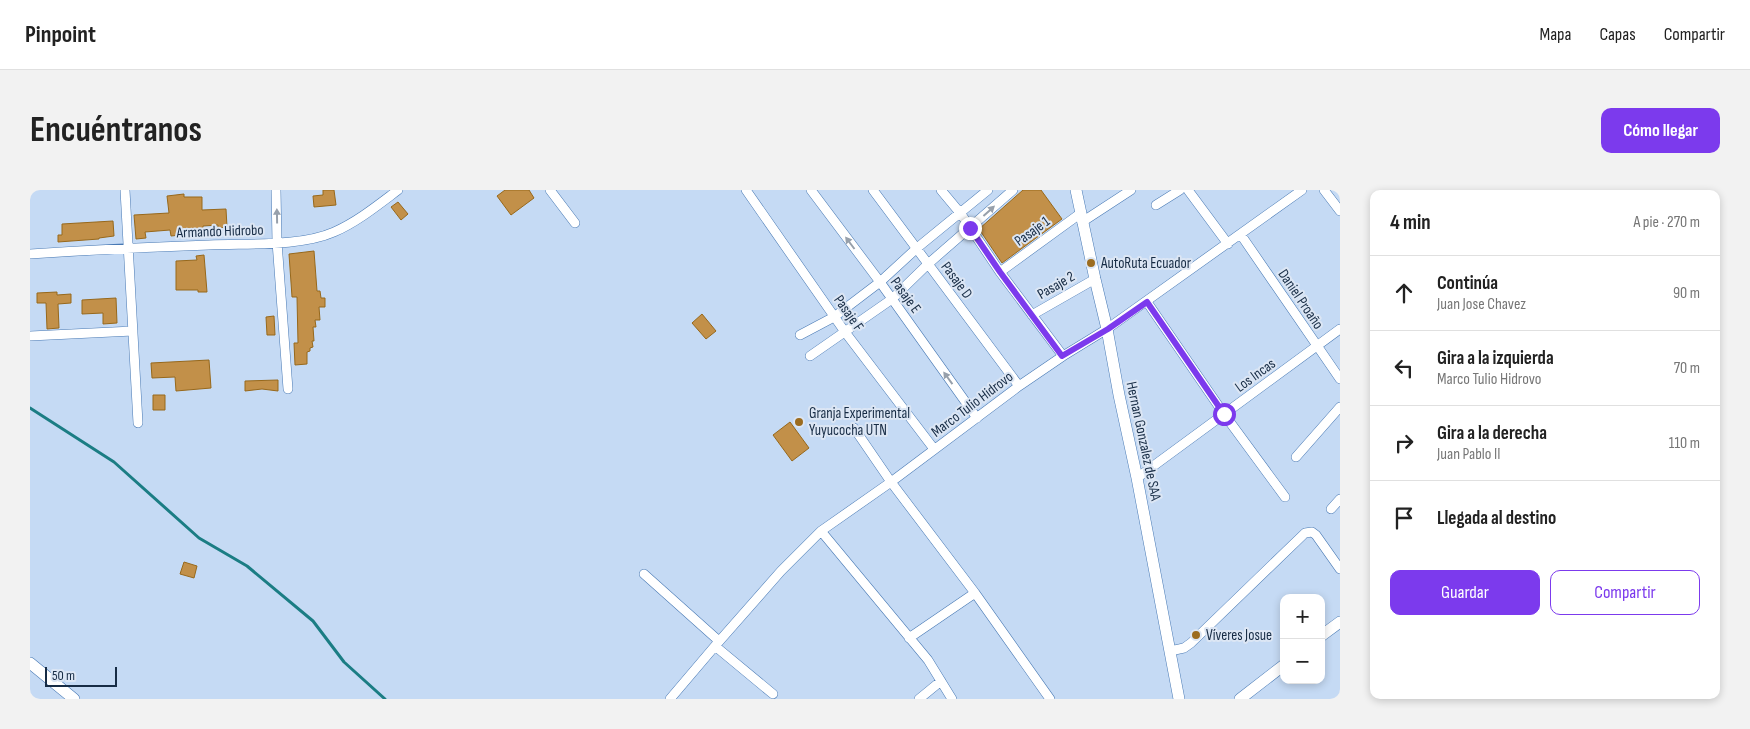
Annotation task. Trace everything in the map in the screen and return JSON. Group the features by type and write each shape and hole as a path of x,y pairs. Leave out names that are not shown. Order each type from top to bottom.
{"street":[{"path":"125,190 138,423"},
{"path":"276,190 277,242 288,388"},
{"name":"Armando Hidrobo","path":"30,254 310,239 334,232 363,216 398,190"},
{"path":"550,190 575,223"},
{"name":"Pasaje F","path":"746,190 834,317 934,449"},
{"name":"Pasaje E","path":"811,190 880,282 977,418"},
{"name":"Pasaje D","path":"873,190 1019,386"},
{"path":"942,190 1062,356"},
{"path":"800,334 834,317 880,282 917,248 961,214 988,190"},
{"path":"810,356 892,299 928,264 1012,190"},
{"name":"Hernan Gonzalez de SAA","path":"1076,190 1094,279 1108,329 1119,395 1137,478 1179,699"},
{"name":"Pasaje 1","path":"1000,272 1081,217 1130,190"},
{"path":"1156,205 1180,190"},
{"path":"1188,190 1228,244"},
{"name":"Marco Tulio Hidrovo","path":"670,699 781,571 820,531 891,482 1019,386 1147,302 1302,190"},
{"path":"1324,190 1340,211"},
{"name":"Daniel Proaño","path":"1241,235 1340,378"},
{"name":"Pasaje 2","path":"1032,315 1094,279"},
{"path":"1147,302 1224,414 1285,497"},
{"name":"Los Incas","path":"1137,478 1340,330"},
{"path":"30,336 133,331"},
{"path":"1296,457 1340,407"},
{"path":"854,428 891,482 975,593 1050,699"},
{"path":"1330,509 1340,499"},
{"path":"820,531 928,660 952,699"},
{"path":"1170,651 1180,650 1191,643 1305,532 1312,532 1316,535 1340,569"},
{"path":"644,574 773,694"},
{"path":"909,638 975,593"},
{"path":"1325,633 1340,622"},
{"path":"30,663 74,699"},
{"path":"1240,699 1280,668"},
{"path":"919,699 941,681"}],"building":[{"path":"323,190 334,190 336,205 314,207 313,196 323,195"},
{"path":"505,190 529,190 534,198 511,215 497,196"},
{"path":"1023,190 1041,190 1062,219 1002,263 979,229"},
{"path":"184,194 184,197 202,197 202,210 226,209 227,227 218,228 218,225 203,226 203,235 191,236 191,234 171,236 170,230 145,232 146,238 136,239 134,215 169,213 167,196"},
{"path":"398,202 408,214 401,220 391,207"},
{"path":"113,221 114,236 58,242 58,235 62,235 62,224"},
{"path":"314,251 317,291 320,291 321,298 325,298 325,307 319,307 320,320 315,320 316,327 313,327 313,347 307,352 307,364 295,365 294,343 298,343 297,297 292,297 289,254"},
{"path":"204,255 207,292 176,290 176,261 197,260 196,256"},
{"path":"57,292 57,295 71,294 71,303 58,304 59,328 47,329 46,303 37,303 37,293"},
{"path":"116,298 117,323 103,324 103,313 82,314 82,300"},
{"path":"702,314 716,331 706,339 692,323"},
{"path":"274,316 275,335 267,335 266,317"},
{"path":"209,360 211,388 176,391 175,377 152,378 151,363"},
{"path":"278,380 278,391 262,389 245,391 245,381"},
{"path":"153,395 165,395 165,410 153,410"},
{"path":"790,422 809,448 792,461 773,435"},
{"path":"184,562 197,566 194,578 180,574"}],"waterway":[{"path":"30,408 114,462 199,538 247,566 313,621 344,662 385,699"}],"place":[{"name":"AutoRuta Ecuador","path":"1091,263"},
{"name":"Granja Experimental Yuyucocha UTN","path":"799,422"},
{"name":"Víveres Josue","path":"1196,635"}],"route":[{"path":"970,228 1062,356 1108,329 1147,302 1224,414"}]}
